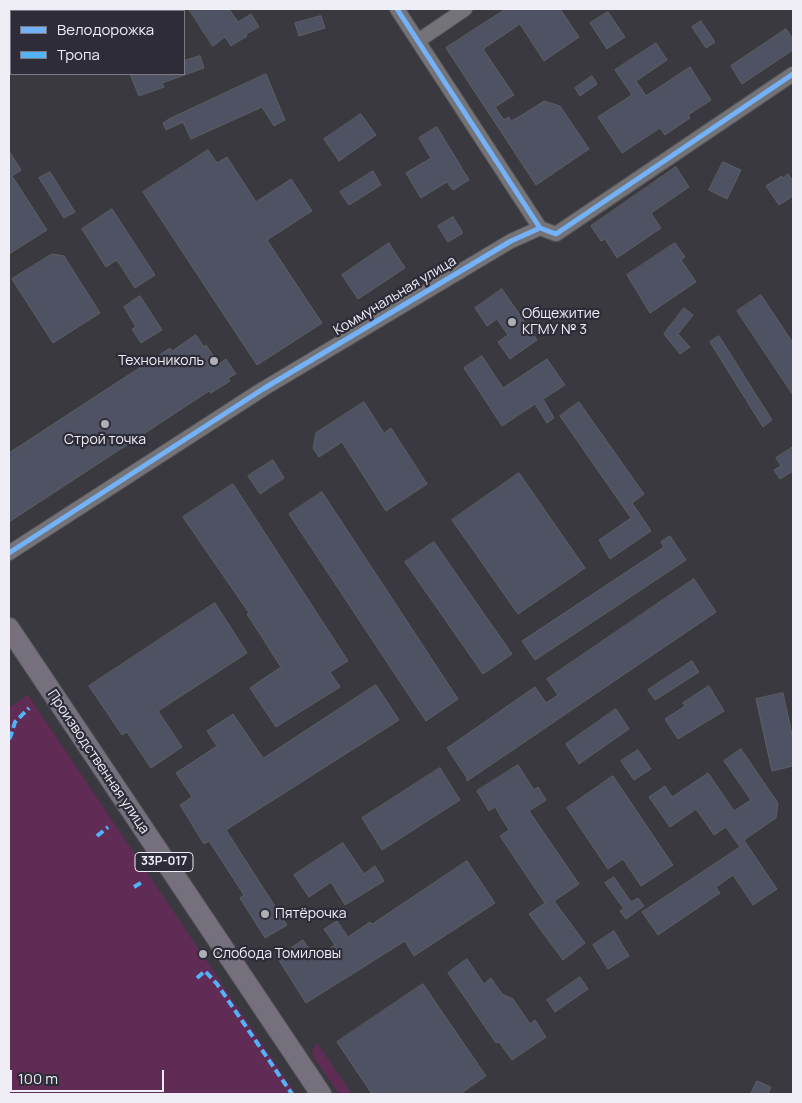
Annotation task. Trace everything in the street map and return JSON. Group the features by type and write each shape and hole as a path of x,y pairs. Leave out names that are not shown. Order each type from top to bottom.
{"highway":[{"name":"Производственная улица","path":"9,628 321,1094"},
{"name":"Производственная улица","path":"9,653 307,1094"}],"street":[{"path":"397,9 540,228"},
{"path":"418,41 465,9"},
{"name":"Коммунальная улица","path":"9,553 254,394 511,241 540,228 556,234 793,74"}],"shaded area":[{"path":"28,695 296,1094 9,1094 9,708"},
{"path":"317,1043 352,1094 339,1094 313,1056 312,1051"}],"building":[{"path":"189,9 229,9 238,22 251,14 259,27 246,34 247,36 231,46 225,37 213,46"},
{"path":"506,9 560,9 579,37 544,61 520,24 483,49 514,95 495,107 504,120 509,117 511,121 544,101 560,106 589,149 536,185 446,48"},
{"path":"608,12 625,37 607,49 590,23"},
{"path":"321,16 325,28 299,36 295,23"},
{"path":"701,21 715,42 706,48 692,27"},
{"path":"786,29 793,39 793,50 742,84 731,66"},
{"path":"656,43 667,60 636,81 646,96 690,67 711,100 688,115 690,118 665,135 660,128 622,153 598,117 632,95 615,70"},
{"path":"200,56 204,68 185,75 185,61"},
{"path":"266,74 285,120 274,126 262,107 191,139 183,122 166,130 163,123 169,119"},
{"path":"130,75 184,75 162,83 164,87 139,96"},
{"path":"592,76 597,84 580,96 575,88"},
{"path":"361,114 376,135 339,161 324,139"},
{"path":"437,127 469,180 453,190 447,182 421,198 406,173 431,158 419,138"},
{"path":"208,150 217,163 227,157 256,202 291,179 312,211 267,240 322,323 257,365 143,192"},
{"path":"9,151 21,170 12,176 47,230 9,254"},
{"path":"723,162 741,170 727,199 709,190"},
{"path":"676,167 689,187 651,213 661,228 617,258 605,239 601,241 591,226"},
{"path":"373,171 381,185 349,205 340,192"},
{"path":"50,172 75,212 64,218 39,178"},
{"path":"788,174 793,181 793,196 779,205 766,186"},
{"path":"112,209 155,275 135,288 117,260 106,267 82,229"},
{"path":"453,217 463,233 448,242 438,226"},
{"path":"389,243 405,268 358,299 342,275"},
{"path":"675,243 685,257 681,260 696,282 650,313 627,275"},
{"path":"52,254 64,256 100,313 53,343 12,279"},
{"name":"Общежитие КГМУ № 3","path":"502,289 537,340 510,359 498,342 508,335 497,319 487,326 475,308"},
{"path":"761,295 793,343 793,395 737,311"},
{"path":"140,296 162,330 141,343 132,329 136,327 124,307"},
{"path":"684,308 693,315 678,334 690,347 680,354 664,334"},
{"name":"Строй точка","path":"196,335 204,347 206,345 219,364 226,359 236,374 228,378 230,381 211,393 209,391 9,522 9,453 170,348 172,351"},
{"path":"719,336 772,420 763,427 710,342"},
{"path":"482,356 503,388 547,359 565,385 543,399 554,418 547,423 535,404 502,426 464,368"},
{"path":"364,402 384,433 391,428 427,484 386,511 342,442 319,457 313,448 316,433"},
{"path":"579,402 644,494 632,503 651,531 610,559 599,540 631,518 560,416"},
{"path":"793,447 793,471 780,479 774,470 781,466 776,458"},
{"path":"273,460 284,478 260,494 248,476"},
{"path":"519,473 585,568 518,614 452,520"},
{"path":"233,484 348,661 330,672 340,687 276,727 250,688 281,667 247,614 249,613 183,517"},
{"path":"322,492 458,699 426,721 289,514"},
{"path":"670,536 686,560 535,660 522,641 664,547 661,542"},
{"path":"434,542 512,654 483,674 405,562"},
{"path":"694,579 716,612 467,781 467,778 447,748 535,687 546,703 558,695 547,679"},
{"path":"215,603 247,653 158,711 182,747 151,768 127,732 122,735 89,686"},
{"path":"692,661 699,672 655,700 648,690"},
{"path":"376,685 399,720 226,830 287,925 265,938 240,898 244,895 209,841 204,844 180,805 192,797 176,773 217,746 207,731 233,714 263,758"},
{"path":"709,686 724,711 678,739 665,719 685,706 683,703"},
{"path":"783,693 793,739 793,766 772,771 756,699"},
{"path":"616,709 629,729 579,764 566,744"},
{"path":"741,749 778,803 776,818 744,840 777,889 753,905 733,875 716,887 720,893 658,935 642,912 740,847 726,827 714,835 696,809 670,827 649,797 665,786 672,797 708,773 734,811 751,800 724,761"},
{"path":"638,750 651,769 634,780 621,761"},
{"path":"518,765 534,790 538,787 546,800 529,811 579,884 554,901 585,943 563,960 529,914 545,903 500,836 509,830 495,807 489,811 477,791"},
{"path":"440,768 460,800 382,850 362,818"},
{"path":"613,776 673,865 641,886 623,859 608,869 567,808"},
{"path":"343,843 364,874 375,866 384,881 345,905 331,882 309,897 294,875"},
{"path":"467,861 495,903 414,956 405,941 306,1003 277,957 303,940 315,958 335,945 324,929 337,921 348,937 370,922 372,924"},
{"path":"614,877 631,902 638,898 644,906 626,919 620,911 624,909 605,883"},
{"path":"614,931 629,956 608,969 593,945"},
{"path":"467,959 484,984 491,978 502,994 513,999 530,1024 535,1020 546,1037 512,1060 499,1042 496,1043 448,973"},
{"path":"580,977 588,989 555,1012 547,1000"},
{"path":"423,984 486,1076 460,1094 372,1094 337,1042"},
{"path":"757,1081 771,1087 768,1094 751,1094"}],"marked path":[{"path":"9,739 15,722 29,708"},
{"path":"97,836 108,827"},
{"path":"134,887 144,881"},
{"path":"197,978 205,971 217,984 292,1094"}],"cycle path":[{"path":"397,9 540,228"},
{"path":"9,553 263,389 511,241 540,228 556,234 793,74"}],"place":[{"name":"Общежитие КГМУ № 3","path":"512,322"},
{"name":"Технониколь","path":"214,361"},
{"name":"Строй точка","path":"105,424"},
{"name":"Пятёрочка","path":"265,914"},
{"name":"Слобода Томиловы","path":"203,954"}]}
